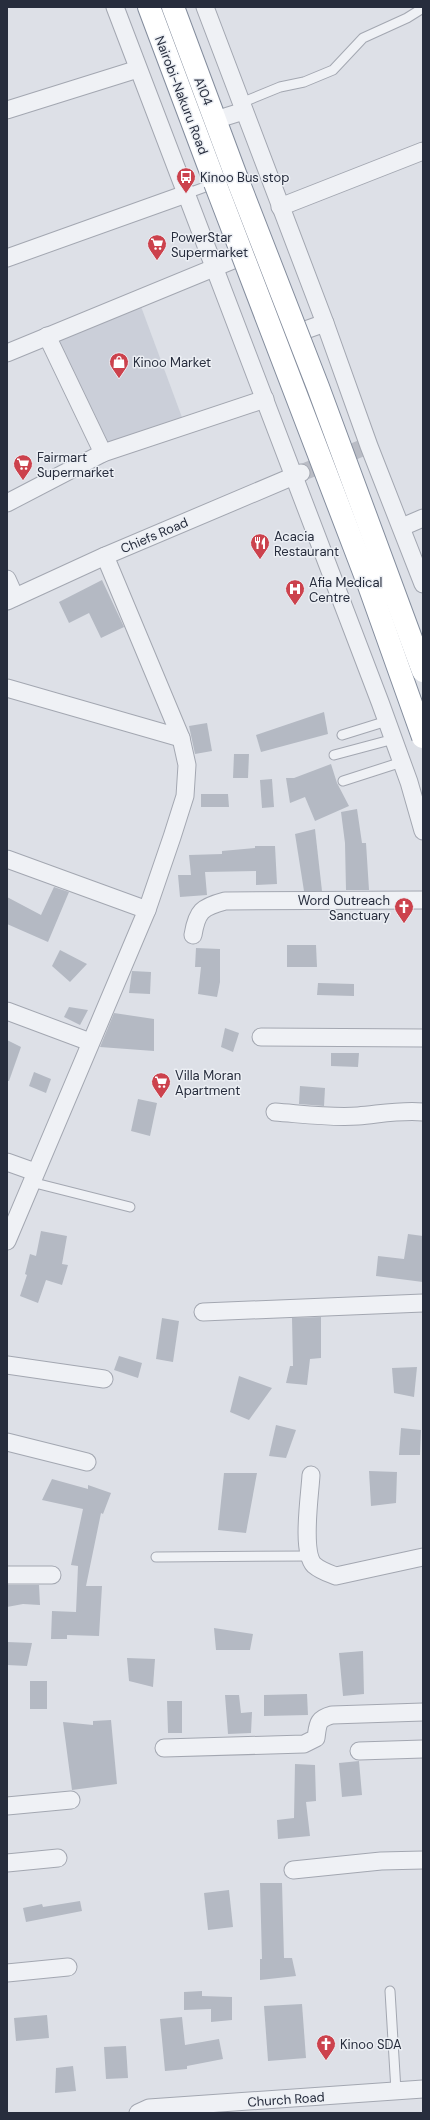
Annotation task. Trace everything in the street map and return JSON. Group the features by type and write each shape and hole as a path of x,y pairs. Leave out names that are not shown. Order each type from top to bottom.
{"highway":[{"name":"Nairobi-Nakuru Road","path":"149,7 226,180"},
{"name":"A104","path":"173,7 215,120 226,180"},
{"path":"226,180 243,256 364,573 423,737"},
{"path":"226,180 297,333 423,671"}],"street":[{"path":"115,7 264,400 298,474 394,739 423,831"},
{"path":"205,7 325,323 365,447 402,527 423,584"},
{"path":"7,110 138,69"},
{"path":"215,120 243,107"},
{"path":"280,207 423,151"},
{"path":"7,258 186,194"},
{"path":"7,353 243,256"},
{"path":"297,333 325,323"},
{"path":"47,336 103,453"},
{"path":"7,503 103,453 264,400"},
{"name":"Chiefs Road","path":"11,599 105,556 298,474"},
{"path":"402,527 423,518"},
{"path":"7,1241 147,910 185,796 187,765 180,738 105,556"},
{"path":"7,579 11,599"},
{"path":"7,688 180,738"},
{"path":"7,859 147,910"},
{"path":"193,935 196,918 201,911 211,905 225,901 423,900"},
{"path":"7,1011 90,1042"},
{"path":"261,1037 423,1038"},
{"path":"275,1112 359,1116 391,1111 423,1112"},
{"path":"7,1162 33,1177"},
{"path":"203,1312 423,1303"},
{"path":"7,1365 104,1379"},
{"path":"7,1442 87,1462"},
{"path":"311,1475 307,1549 313,1564 324,1572 336,1576 423,1557"},
{"path":"7,1576 52,1575"},
{"path":"164,1748 304,1744 316,1738 318,1722 323,1717 332,1715 423,1712"},
{"path":"358,1751 423,1749"},
{"path":"7,1806 71,1800"},
{"path":"7,1863 58,1858"},
{"path":"293,1870 381,1861 423,1860"},
{"path":"7,1973 68,1966"},
{"name":"Church Road","path":"144,2110 423,2089"}],"lane":[{"path":"243,107 280,87 304,82 333,70 363,38 407,18 423,8"},
{"path":"186,194 226,180"},
{"path":"342,735 387,722"},
{"path":"334,755 394,739"},
{"path":"342,781 402,762"},
{"path":"33,1177 130,1207"},
{"path":"156,1556 310,1556"},
{"path":"390,1991 396,2091"}],"shaded area":[{"name":"Kinoo Market","path":"139,301 183,420 104,447 50,337"}],"building":[{"path":"102,580 124,627 101,638 89,613 69,623 59,602"},
{"path":"324,712 328,734 261,752 256,735"},
{"path":"207,723 212,751 195,754 189,726"},
{"path":"234,754 249,754 248,778 233,778"},
{"path":"331,764 337,783 349,806 315,821 305,797 290,803 286,778 294,778"},
{"path":"272,779 274,807 262,808 260,780"},
{"path":"201,794 228,794 229,807 201,807"},
{"path":"357,809 362,843 366,843 369,890 346,890 345,843 341,812"},
{"path":"315,829 322,891 304,891 295,834"},
{"path":"255,846 275,846 277,884 256,885 256,871 205,872 207,895 180,897 178,875 191,875 189,855 222,854 222,851 255,848"},
{"path":"54,887 69,892 48,942 7,924 7,897 41,915"},
{"path":"287,945 316,945 317,967 287,967"},
{"path":"196,948 220,949 220,982 217,997 198,994 201,967 195,967"},
{"path":"60,950 87,964 70,982 52,966"},
{"path":"132,971 151,972 150,994 129,993"},
{"path":"318,983 354,984 354,996 317,995"},
{"path":"69,1007 88,1010 80,1025 64,1017"},
{"path":"114,1013 154,1019 154,1051 100,1047"},
{"path":"225,1028 239,1033 233,1052 221,1047"},
{"path":"7,1040 21,1047 9,1081 7,1081"},
{"path":"331,1053 359,1053 358,1067 331,1066"},
{"path":"34,1072 51,1079 46,1093 29,1086"},
{"path":"300,1086 325,1088 324,1106 299,1104"},
{"path":"138,1099 157,1103 150,1136 131,1131"},
{"path":"41,1231 67,1236 62,1264 68,1265 62,1285 46,1280 38,1303 20,1296 27,1275 25,1274 30,1254 36,1256"},
{"path":"408,1234 423,1236 423,1282 376,1276 378,1256 404,1259"},
{"path":"321,1317 321,1358 310,1359 307,1385 286,1383 290,1366 293,1366 292,1318"},
{"path":"162,1318 179,1321 173,1362 156,1359"},
{"path":"119,1356 142,1363 138,1378 114,1370"},
{"path":"417,1367 414,1397 394,1393 392,1368"},
{"path":"239,1376 272,1388 249,1420 230,1412"},
{"path":"276,1425 296,1430 286,1458 269,1456"},
{"path":"401,1428 421,1430 420,1455 399,1455"},
{"path":"369,1471 397,1472 396,1503 371,1506"},
{"path":"224,1473 257,1473 246,1533 218,1530"},
{"path":"52,1479 88,1489 88,1485 111,1493 103,1514 101,1513 86,1586 102,1586 99,1636 67,1635 67,1639 51,1639 52,1611 76,1612 78,1566 71,1565 83,1509 42,1500"},
{"path":"7,1585 39,1585 40,1605 23,1604 7,1607"},
{"path":"214,1628 253,1634 250,1650 216,1650"},
{"path":"7,1642 32,1643 27,1666 7,1665"},
{"path":"363,1651 364,1694 343,1696 339,1653"},
{"path":"127,1658 155,1659 153,1687 129,1681"},
{"path":"30,1681 47,1681 47,1709 30,1709"},
{"path":"307,1694 308,1715 264,1716 264,1695"},
{"path":"225,1695 239,1695 241,1713 252,1712 251,1733 228,1734"},
{"path":"167,1701 182,1701 182,1733 168,1733"},
{"path":"111,1720 117,1784 72,1790 63,1722 93,1725 93,1721"},
{"path":"359,1761 362,1795 342,1797 339,1763"},
{"path":"295,1764 315,1765 316,1801 306,1802 310,1836 278,1839 277,1820 294,1818"},
{"path":"260,1883 282,1883 284,1958 292,1958 296,1976 260,1980 260,1959 262,1959"},
{"path":"229,1890 233,1927 208,1930 204,1893"},
{"path":"80,1901 82,1911 26,1922 23,1908 42,1904 43,1907"},
{"path":"202,1991 202,1996 232,1997 232,2020 211,2022 211,2009 184,2010 184,1992"},
{"path":"302,2004 306,2058 268,2061 264,2006"},
{"path":"47,2015 49,2038 16,2041 14,2018"},
{"path":"182,2017 185,2045 219,2039 223,2059 187,2066 187,2069 165,2071 160,2019"},
{"path":"126,2046 128,2078 106,2079 104,2047"},
{"path":"73,2066 76,2091 55,2093 56,2068"}],"tunnel":[{"path":"301,473 362,448"}],"place":[{"name":"Kinoo Bus stop","path":"186,194"},
{"name":"PowerStar Supermarket","path":"157,261"},
{"name":"Kinoo Market","path":"119,379"},
{"name":"Fairmart Supermarket","path":"23,481"},
{"name":"Acacia Restaurant","path":"260,560"},
{"name":"Afia Medical Centre","path":"295,606"},
{"name":"Word Outreach Sanctuary","path":"404,924"},
{"name":"Villa Moran Apartment","path":"161,1099"},
{"name":"Kinoo SDA","path":"326,2061"}]}
